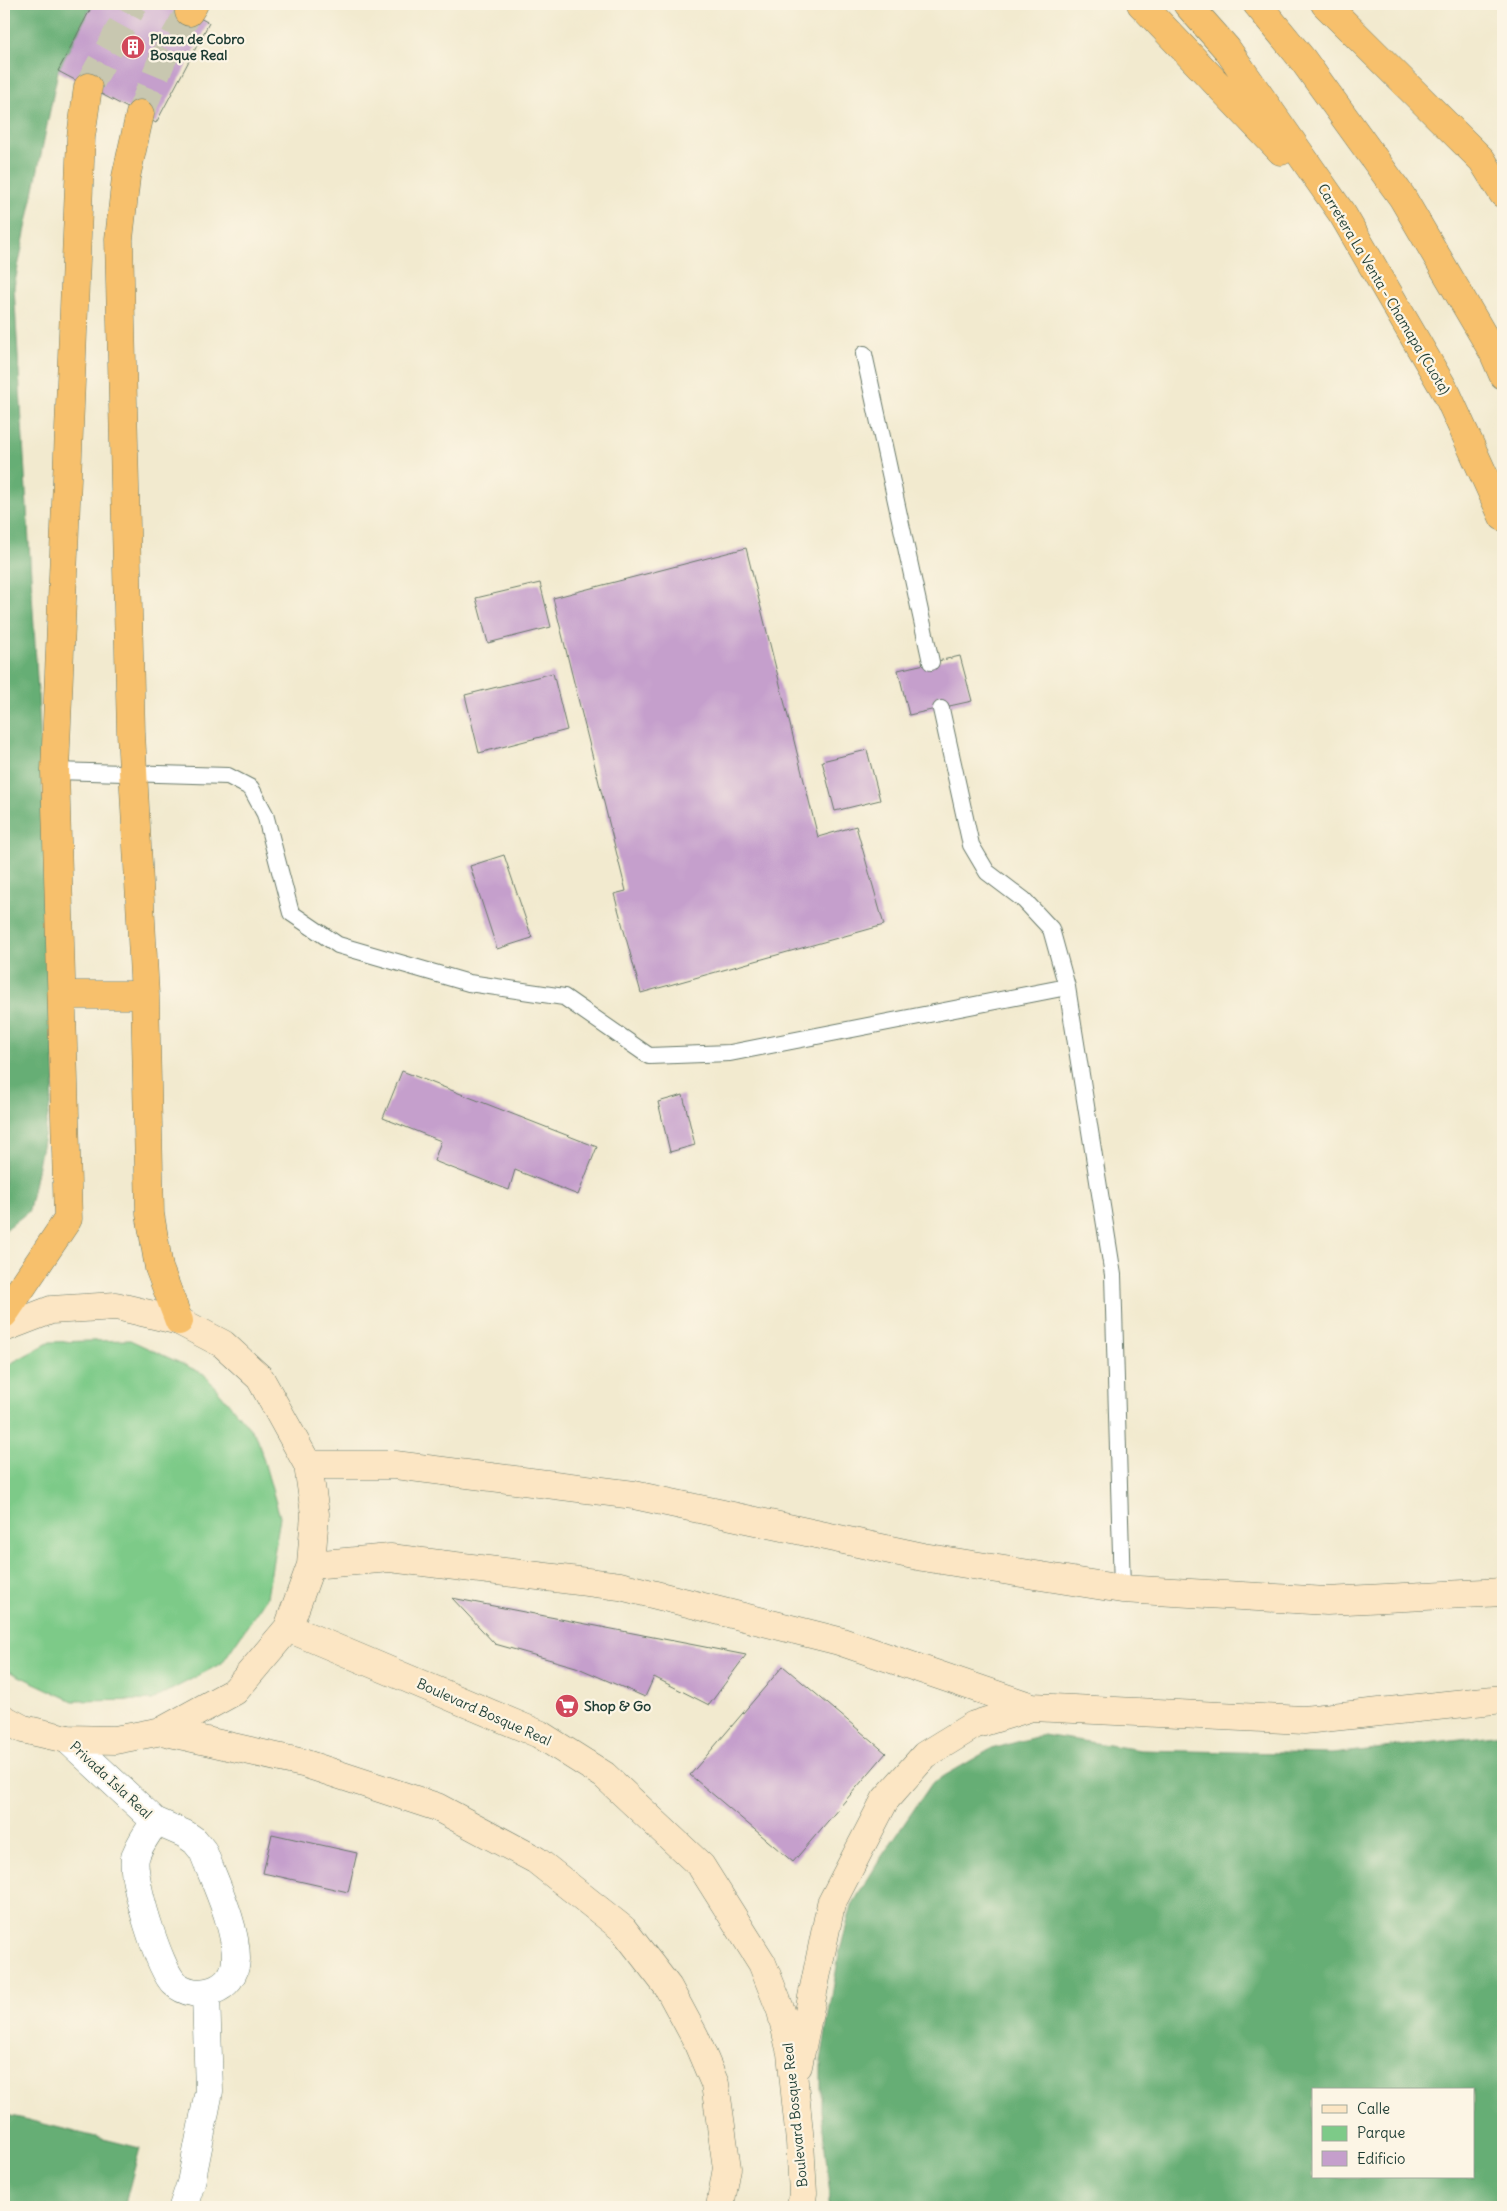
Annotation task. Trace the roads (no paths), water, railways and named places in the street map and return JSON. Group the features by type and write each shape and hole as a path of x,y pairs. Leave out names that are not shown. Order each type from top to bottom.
{"highway":[{"path":"1141,4 1343,215"},
{"name":"Carretera La Venta - Chamapa (Cuota)","path":"1187,4 1227,49 1343,215 1447,394 1503,517"},
{"path":"1257,4 1303,60 1402,197 1493,352 1503,375"},
{"path":"1325,4 1482,160 1503,194"},
{"path":"4,1314 68,1219 55,771 81,137 88,87"},
{"path":"140,114 126,177 119,239 132,773 145,995 150,1214 159,1268 179,1321"},
{"path":"76,243 119,239"},
{"path":"62,994 145,995"}],"main road":[{"path":"4,1328 51,1310 116,1306 179,1321 223,1344 260,1378 308,1465 315,1514 311,1565 288,1628 235,1691 162,1731 115,1740 67,1739 10,1727"},
{"path":"308,1465 395,1466 634,1495 923,1557 1122,1589 1327,1601 1503,1592"},
{"path":"311,1565 390,1558 620,1586 839,1641 1032,1707 1304,1720 1503,1699"},
{"name":"Boulevard Bosque Real","path":"288,1628 539,1734 604,1775 701,1866 762,1963 781,2011 791,2053 803,2193 800,2207"},
{"path":"794,2085 831,1904 885,1800 925,1755 974,1725 1032,1707"},
{"path":"162,1731 303,1763 437,1807 536,1860 623,1929 668,1987 695,2037 715,2084 727,2168 720,2207"}],"street":[{"name":"Privada Isla Real","path":"67,1739 155,1821 185,1834 203,1850 233,1933 236,1960 227,1982 217,1989 206,1993 194,1993 183,1989 173,1982 166,1971 148,1924 134,1868 136,1856 155,1821"},
{"path":"183,2207 191,2183 209,2091 206,1993"}],"lane":[{"path":"864,354 931,662"},
{"path":"941,708 971,845 987,872 1024,900 1052,928 1068,988 1113,1275 1122,1589"},
{"path":"55,771 228,776 251,788 265,814 291,913 338,945 469,983 564,997 649,1056 730,1053 1068,988"}],"tunnel":[{"path":"88,87 134,4"},
{"path":"140,114 162,60 189,12"}],"place":[{"name":"Plaza de Cobro Bosque Real","path":"133,47"},
{"name":"Shop & Go","path":"567,1706"}]}
